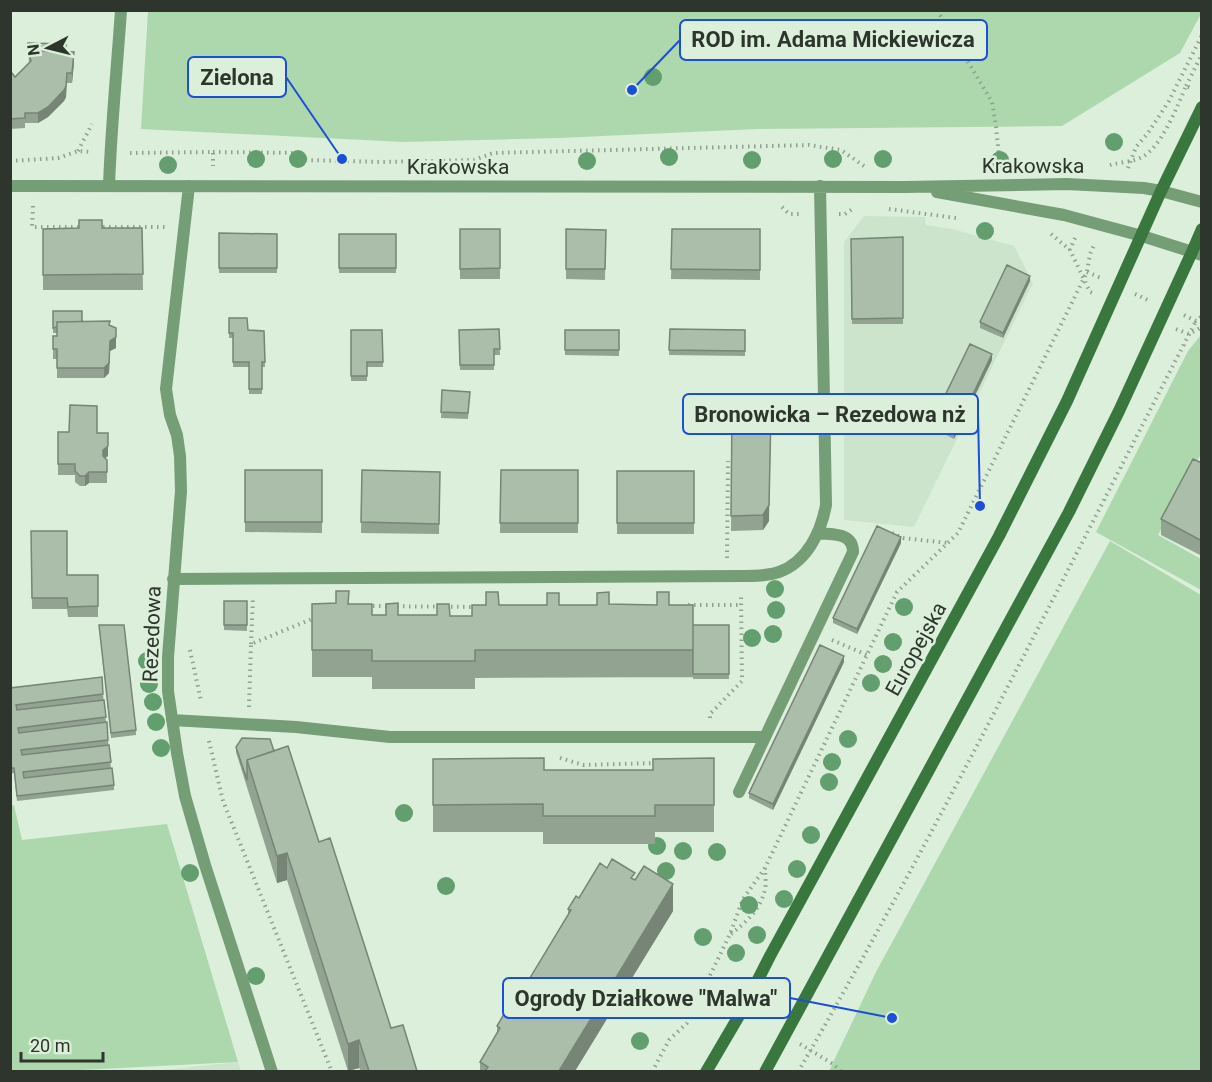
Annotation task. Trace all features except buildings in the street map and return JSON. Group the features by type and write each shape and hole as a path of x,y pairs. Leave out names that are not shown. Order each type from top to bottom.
{"main road":[{"path":"1142,236 1202,107"},
{"path":"765,1071 1096,460 1166,308 1197,254 1202,229"},
{"name":"Europejska","path":"706,1071 743,1010 770,956 999,536 1067,401 1142,236"}],"street":[{"path":"109,186 121,10"},
{"name":"Krakowska","path":"10,186 905,187 1037,184 1119,186 1161,191 1202,202"},
{"name":"Rezedowa","path":"189,186 166,389 170,415 177,435 181,491 173,579 168,691 177,753 191,816 208,876 272,1071"},
{"path":"173,579 727,576 766,575 793,565 818,533 826,505 820,186"},
{"name":"Krakowska","path":"905,187 1033,209 1103,225 1197,254"},
{"path":"739,792 853,552 851,540 818,533"},
{"path":"172,720 296,727 390,737 765,737"}],"path":[{"path":"937,10 992,102 1000,166"},
{"path":"1119,186 1136,147 1170,101 1202,35"},
{"path":"1186,86 1202,54"},
{"path":"213,152 301,153 306,160 384,162 474,160 493,153 809,145 842,150 864,166"},
{"path":"33,206 32,227 185,227"},
{"path":"652,1071 669,1040 687,1023 730,934 743,898 765,868 897,592 958,533 1087,272 1090,254 1103,225"},
{"path":"1087,272 1196,321"},
{"path":"798,1071 927,840 1189,334 1196,321 1202,316"},
{"path":"1189,334 1202,327"},
{"path":"727,576 728,461"},
{"path":"886,530 903,538 948,543"},
{"path":"248,724 254,579"},
{"path":"682,605 741,605"},
{"path":"366,606 481,607"},
{"path":"251,644 324,615"},
{"path":"815,632 867,655"},
{"path":"189,646 223,801 332,1071"},
{"path":"730,934 749,920 756,910 765,891 765,868"},
{"path":"785,1036 842,1071"}],"shaded area":[{"path":"864,216 925,217 926,225 952,229 1014,246 1033,283 914,527 844,520 844,242"},
{"path":"238,1062 241,1071 154,1071"}],"green space":[{"path":"1201,10 1202,12 1180,53 1062,126 757,129 403,142 141,129 148,11"},
{"path":"1201,335 1201,454 1158,535 1201,559 1201,590 1096,532 1188,351"},
{"path":"1110,541 1201,595 1201,1071 829,1071 876,972"},
{"path":"14,805 22,840 167,824 238,1062 61,1071 11,1071 10,806"}],"place":[{"name":"ROD im. Adama Mickiewicza","path":"632,90"},
{"name":"Zielona","path":"342,159"},
{"name":"Bronowicka – Rezedowa nż","path":"980,506"},
{"name":"Ogrody Działkowe \"Malwa\"","path":"892,1018"}]}
